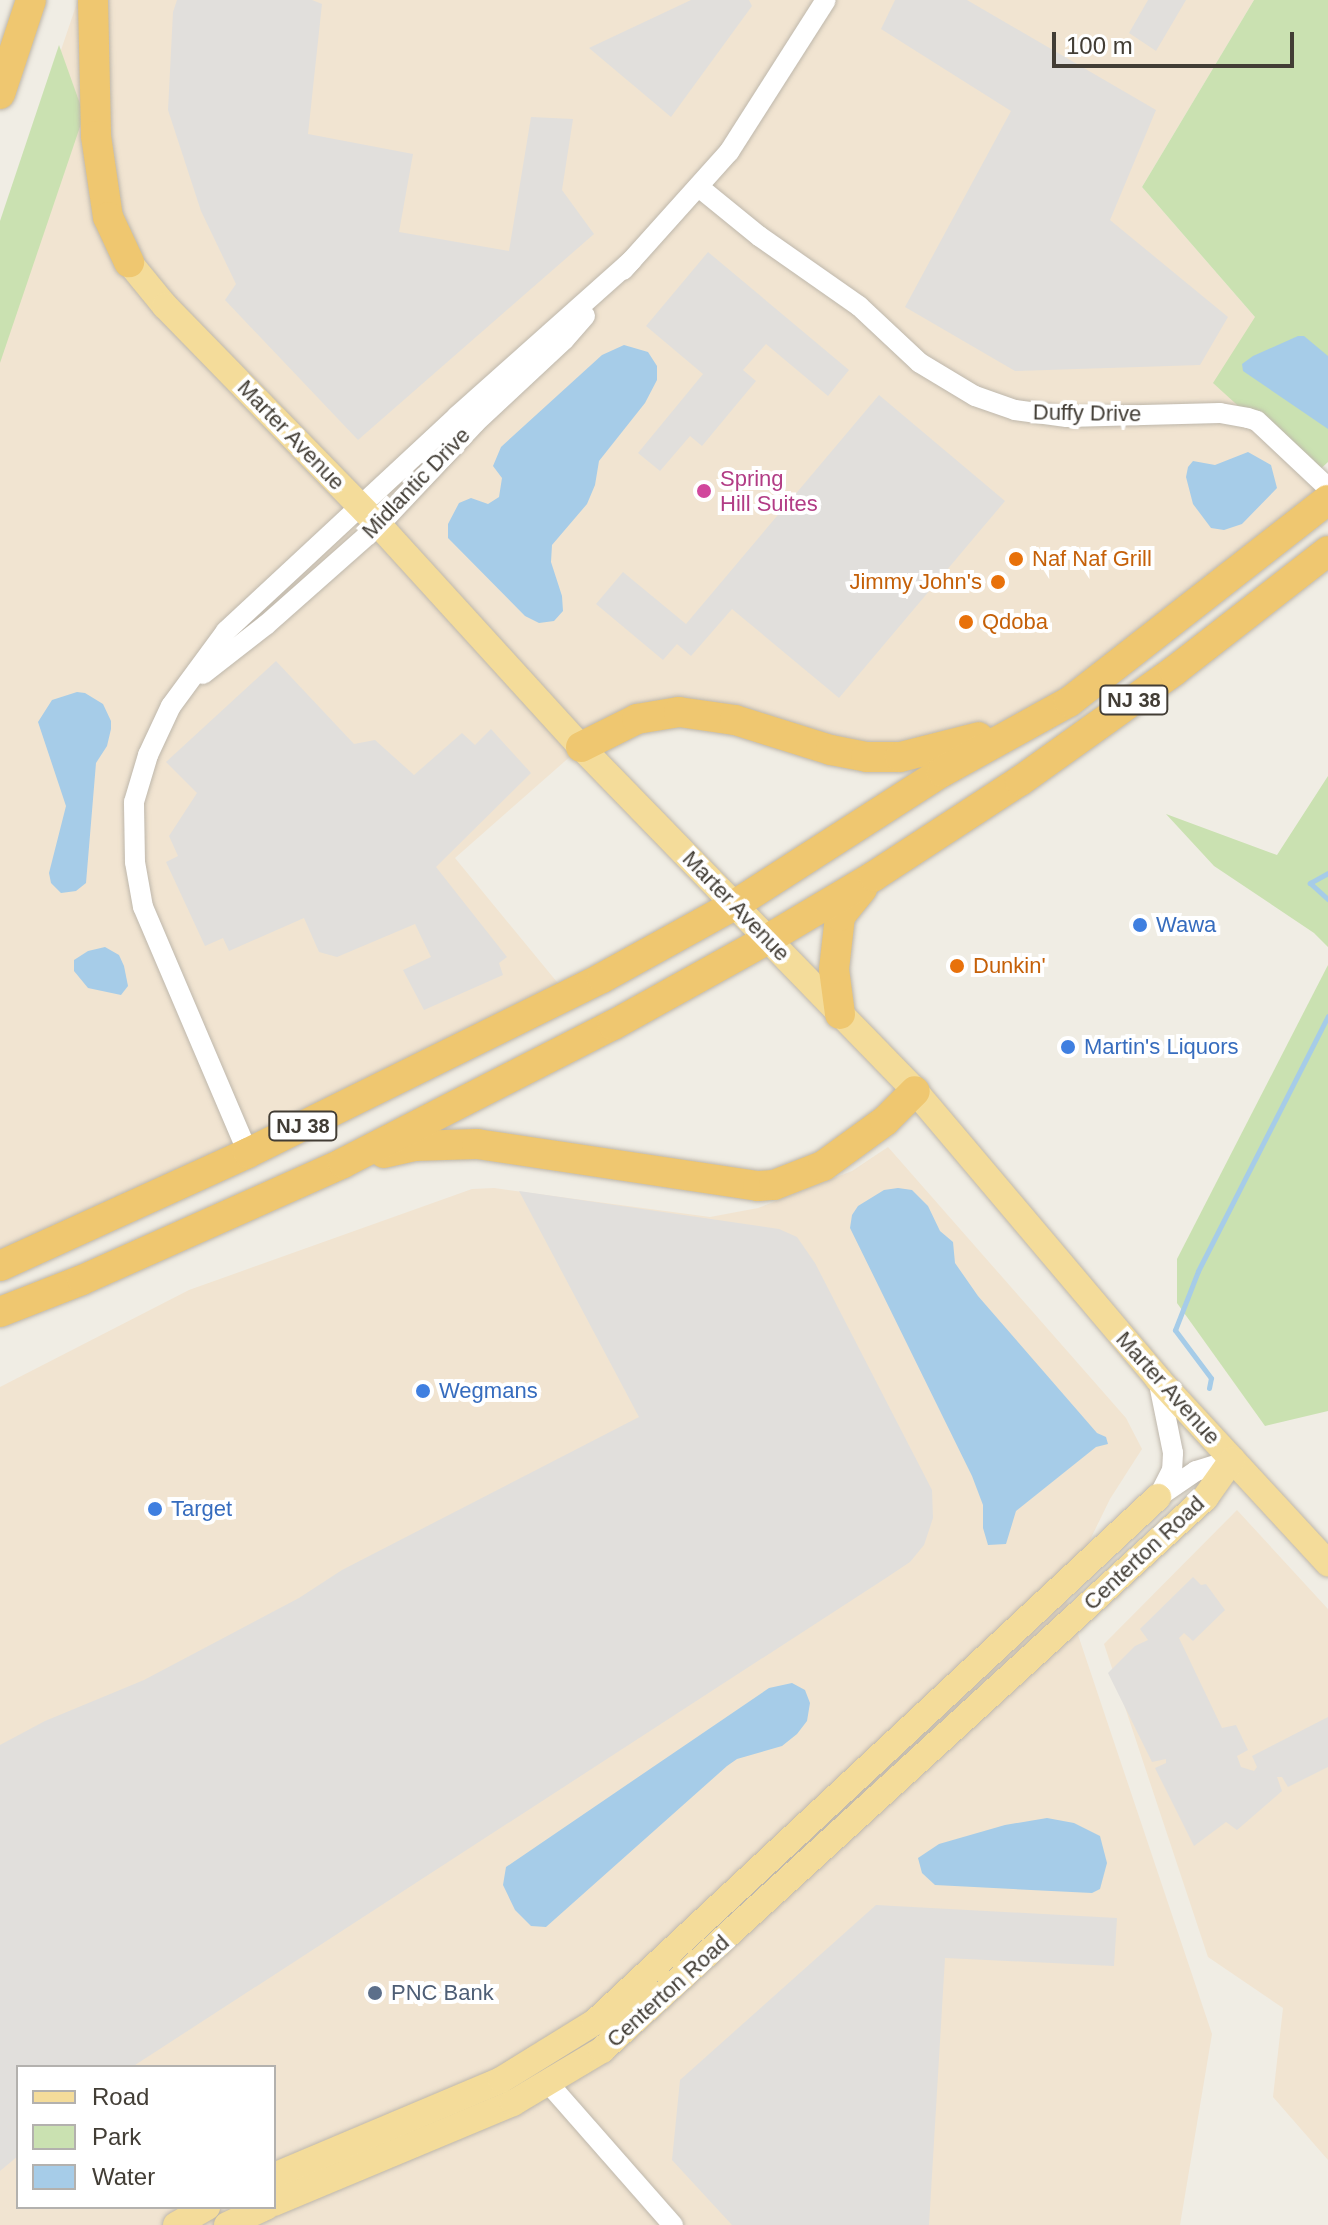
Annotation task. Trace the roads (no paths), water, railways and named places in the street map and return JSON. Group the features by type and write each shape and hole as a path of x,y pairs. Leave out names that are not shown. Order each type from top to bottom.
{"highway":[{"path":"0,94 31,0"},
{"path":"93,0 96,136 108,217 129,262"},
{"name":"NJ 38","path":"0,1266 248,1153 602,978 736,904 942,772 1069,702 1328,500"},
{"name":"NJ 38","path":"0,1312 95,1274 343,1163 613,1025 768,939 874,876 1020,781 1174,671 1328,551"},
{"path":"581,747 637,719 679,712 735,720 831,750 866,757 900,757 966,742 1069,702"},
{"path":"840,1014 834,969 840,916 874,876"},
{"path":"343,1163 414,1146 477,1144 758,1186 774,1185 823,1166 885,1121 915,1091"}],"main road":[{"name":"Marter Avenue","path":"129,262 165,306 379,525 581,747 915,1091 1158,1379 1328,1563"},
{"name":"Centerton Road","path":"276,2202 427,2142 549,2084 602,2050 1205,1498 1232,1460"},
{"name":"Centerton Road","path":"276,2175 501,2080 595,2022 1158,1497"},
{"path":"176,2225 204,2209"},
{"path":"227,2225 262,2209"}],"street":[{"name":"Midlantic Drive","path":"184,689 266,625 379,525 475,423 564,340 632,260 700,188 749,125 826,0"},
{"name":"Duffy Drive","path":"700,188 759,236 859,306 915,359 975,396 1015,410 1067,417 1220,413 1248,418 1257,421 1328,488"},
{"name":"Midlantic Drive","path":"248,1153 143,907 135,862 134,802 148,755 171,706 226,631 360,505 632,260"},
{"path":"1158,1379 1173,1453 1172,1470 1158,1497"},
{"name":"Centerton Road","path":"1158,1497 1196,1471 1232,1460"},
{"path":"549,2084 673,2225"}],"water":[{"path":"1304,336 1328,356 1328,429 1243,371 1242,364 1253,356"},
{"path":"624,345 648,352 657,366 657,380 645,403 599,461 595,485 587,504 552,545 551,562 562,596 563,611 554,621 539,623 525,616 448,538 448,524 459,503 471,498 488,504 499,497 502,478 493,466 501,447 602,355"},
{"path":"1248,452 1271,465 1277,488 1242,524 1224,530 1211,528 1193,504 1186,477 1188,467 1193,461 1215,465"},
{"path":"77,692 85,693 103,704 111,721 111,729 107,746 96,763 86,883 76,891 61,893 51,883 49,873 66,806 38,722 52,700"},
{"path":"105,947 119,955 124,966 128,986 121,995 88,988 74,971 74,960 88,951"},
{"path":"884,1190 912,1190 928,1206 940,1231 953,1242 955,1263 978,1296 1097,1433 1106,1437 1108,1444 1096,1447 1016,1511 1006,1544 988,1545 983,1528 983,1505 972,1476 850,1228 852,1215 858,1206"},
{"path":"792,1683 805,1690 810,1703 807,1721 797,1734 782,1746 737,1759 727,1766 546,1927 531,1926 515,1910 503,1885 506,1867 769,1688"},
{"path":"1047,1818 1074,1823 1100,1836 1107,1863 1100,1889 1092,1893 935,1885 922,1873 918,1858 939,1844 1005,1825"}],"waterway":[{"path":"1328,873 1310,883 1328,899"},
{"path":"1209,1388 1211,1378 1175,1330 1198,1271 1328,1016"}],"place":[{"name":"Spring Hill Suites","path":"704,491"},
{"name":"Naf Naf Grill","path":"1016,559"},
{"name":"Jimmy John's","path":"998,582"},
{"name":"Qdoba","path":"966,622"},
{"name":"Wawa","path":"1140,925"},
{"name":"Dunkin'","path":"957,966"},
{"name":"Martin's Liquors","path":"1068,1047"},
{"name":"Wegmans","path":"423,1391"},
{"name":"Target","path":"155,1509"},
{"name":"PNC Bank","path":"375,1993"}]}
